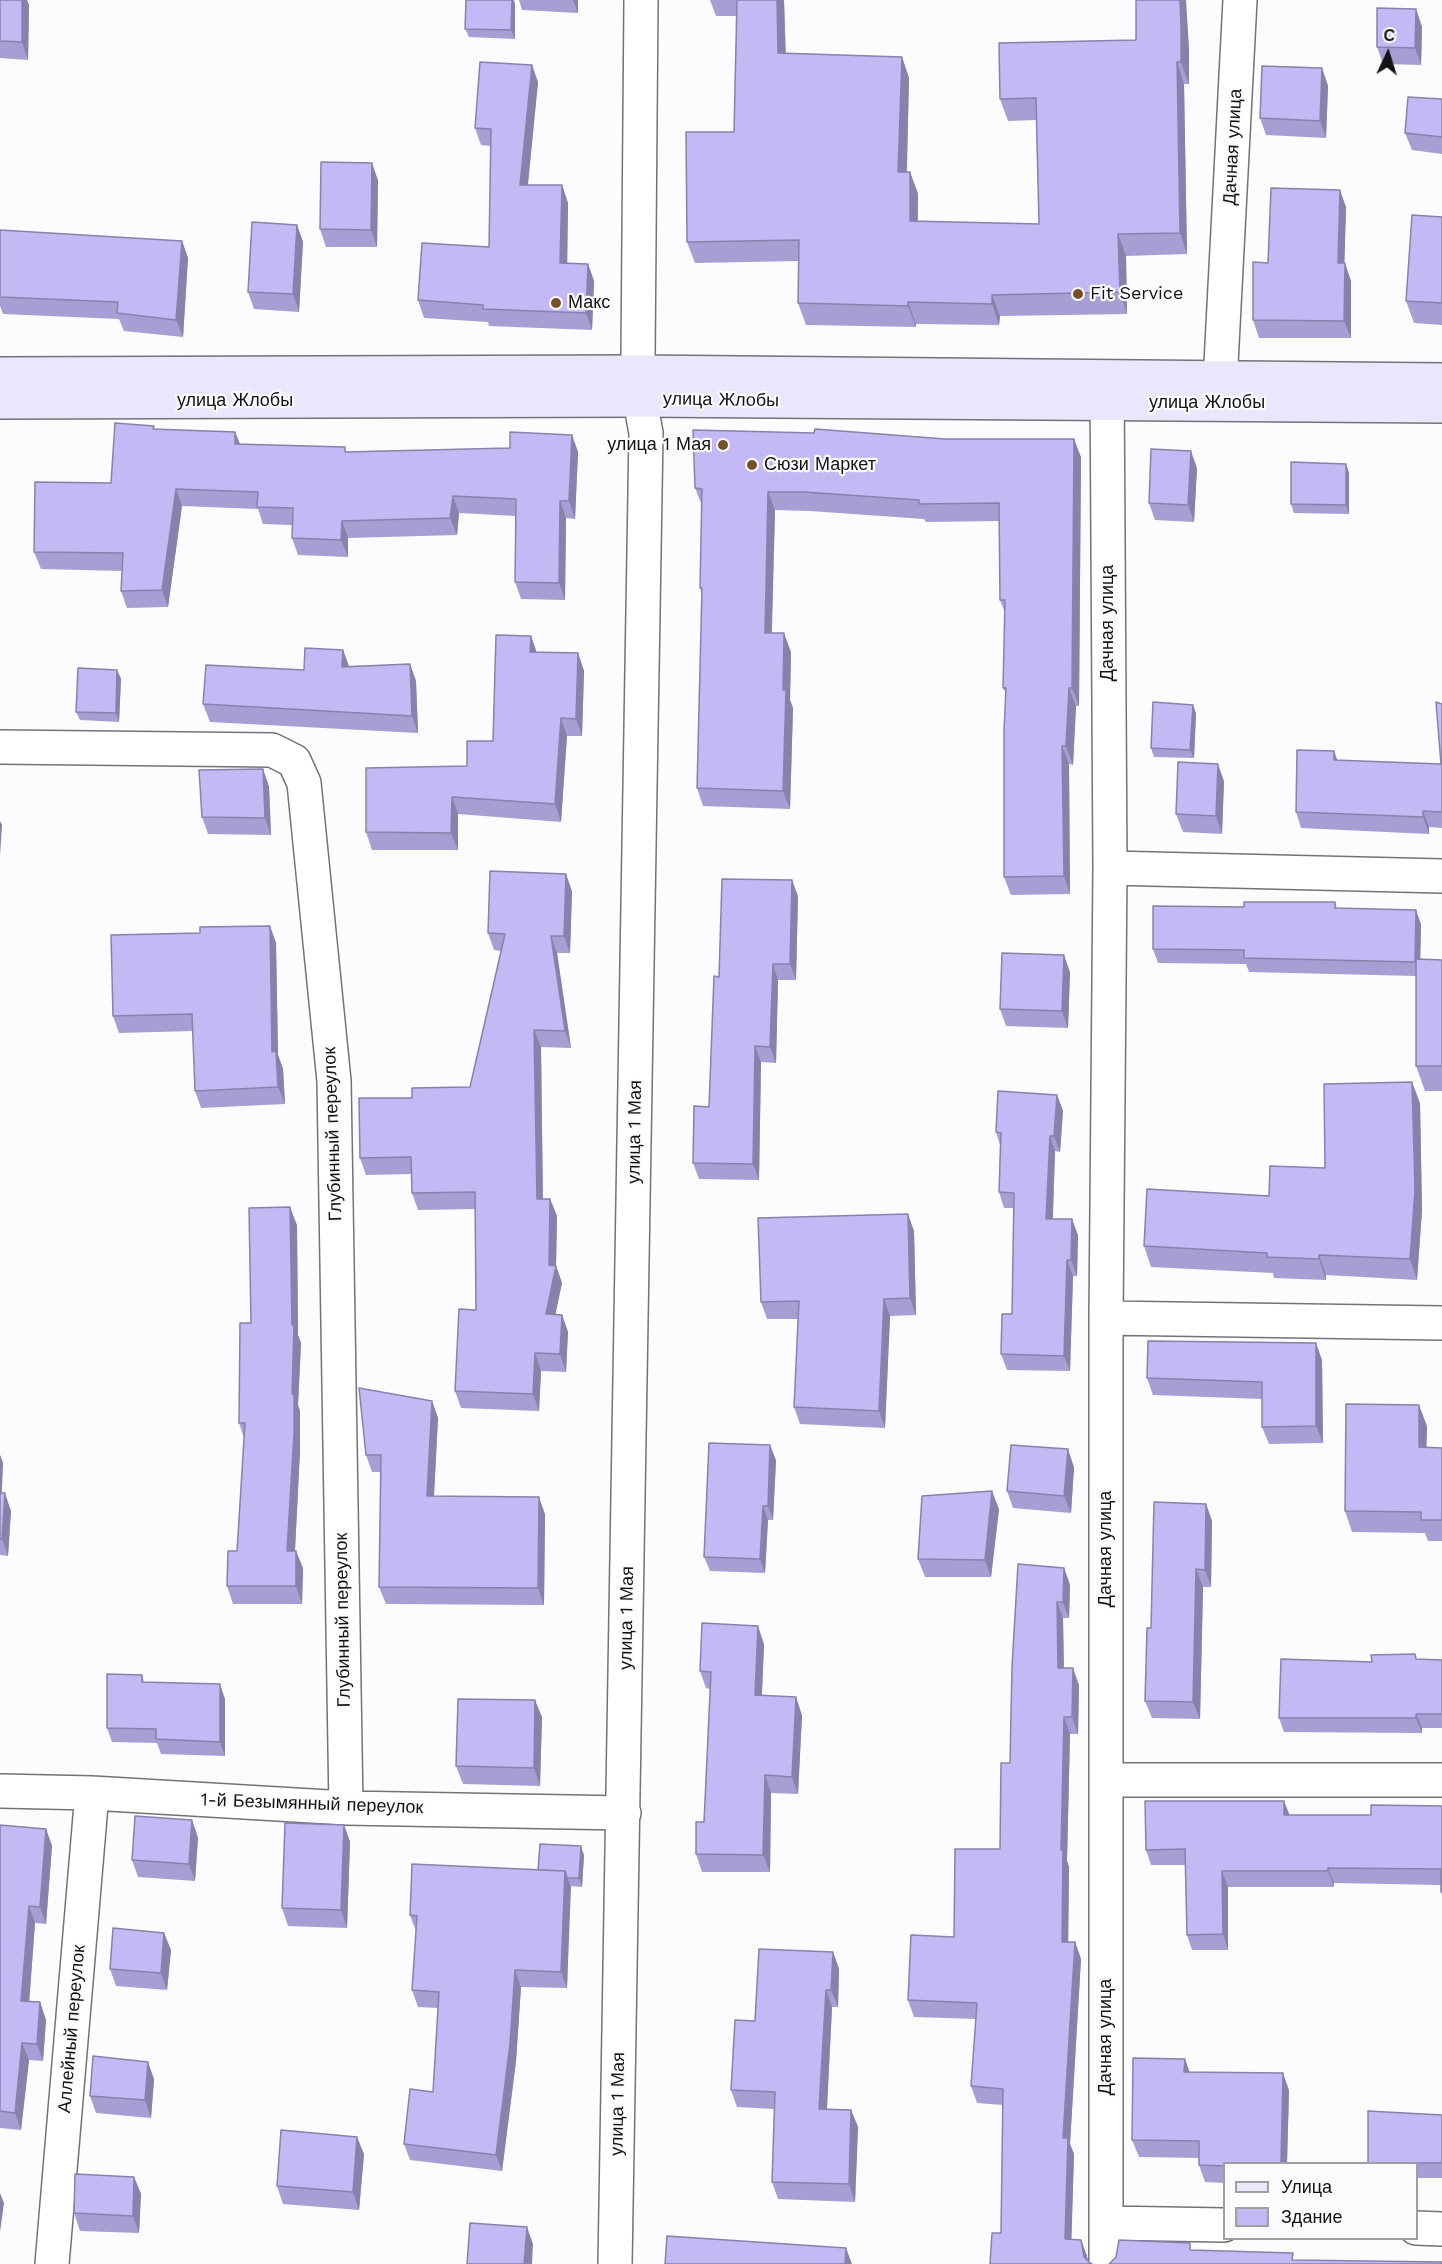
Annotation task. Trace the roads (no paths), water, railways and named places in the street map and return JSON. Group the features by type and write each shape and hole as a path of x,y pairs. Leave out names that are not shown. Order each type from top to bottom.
{"main road":[{"path":"0,374 639,386"},
{"name":"улица Жлобы","path":"0,402 639,386 1220,390 1442,380"},
{"name":"улица Жлобы","path":"1220,390 1442,406"}],"street":[{"name":"улица 1 Мая","path":"615,2264 646,433 639,386 640,0"},
{"name":"Дачная улица","path":"1220,390 1240,0"},
{"name":"Дачная улица","path":"1106,2264 1106,1318 1110,868 1107,391"},
{"name":"Глубинный переулок","path":"0,747 272,750 294,761 304,783 334,1081 346,1808"},
{"path":"1110,868 1442,876"},
{"path":"1106,1318 1442,1323"},
{"path":"1106,1780 1442,1780"},
{"name":"1-й Безымянный переулок","path":"0,1791 92,1793 346,1808 624,1813"},
{"name":"Аллейный переулок","path":"52,2264 92,1793"},
{"path":"1107,2223 1223,2225"},
{"path":"1418,2228 1442,2229"}],"place":[{"name":"Fit Service","path":"1078,294"},
{"name":"Макс","path":"556,303"},
{"name":"улица 1 Мая","path":"723,445"},
{"name":"Сюзи Маркет","path":"752,465"}]}
